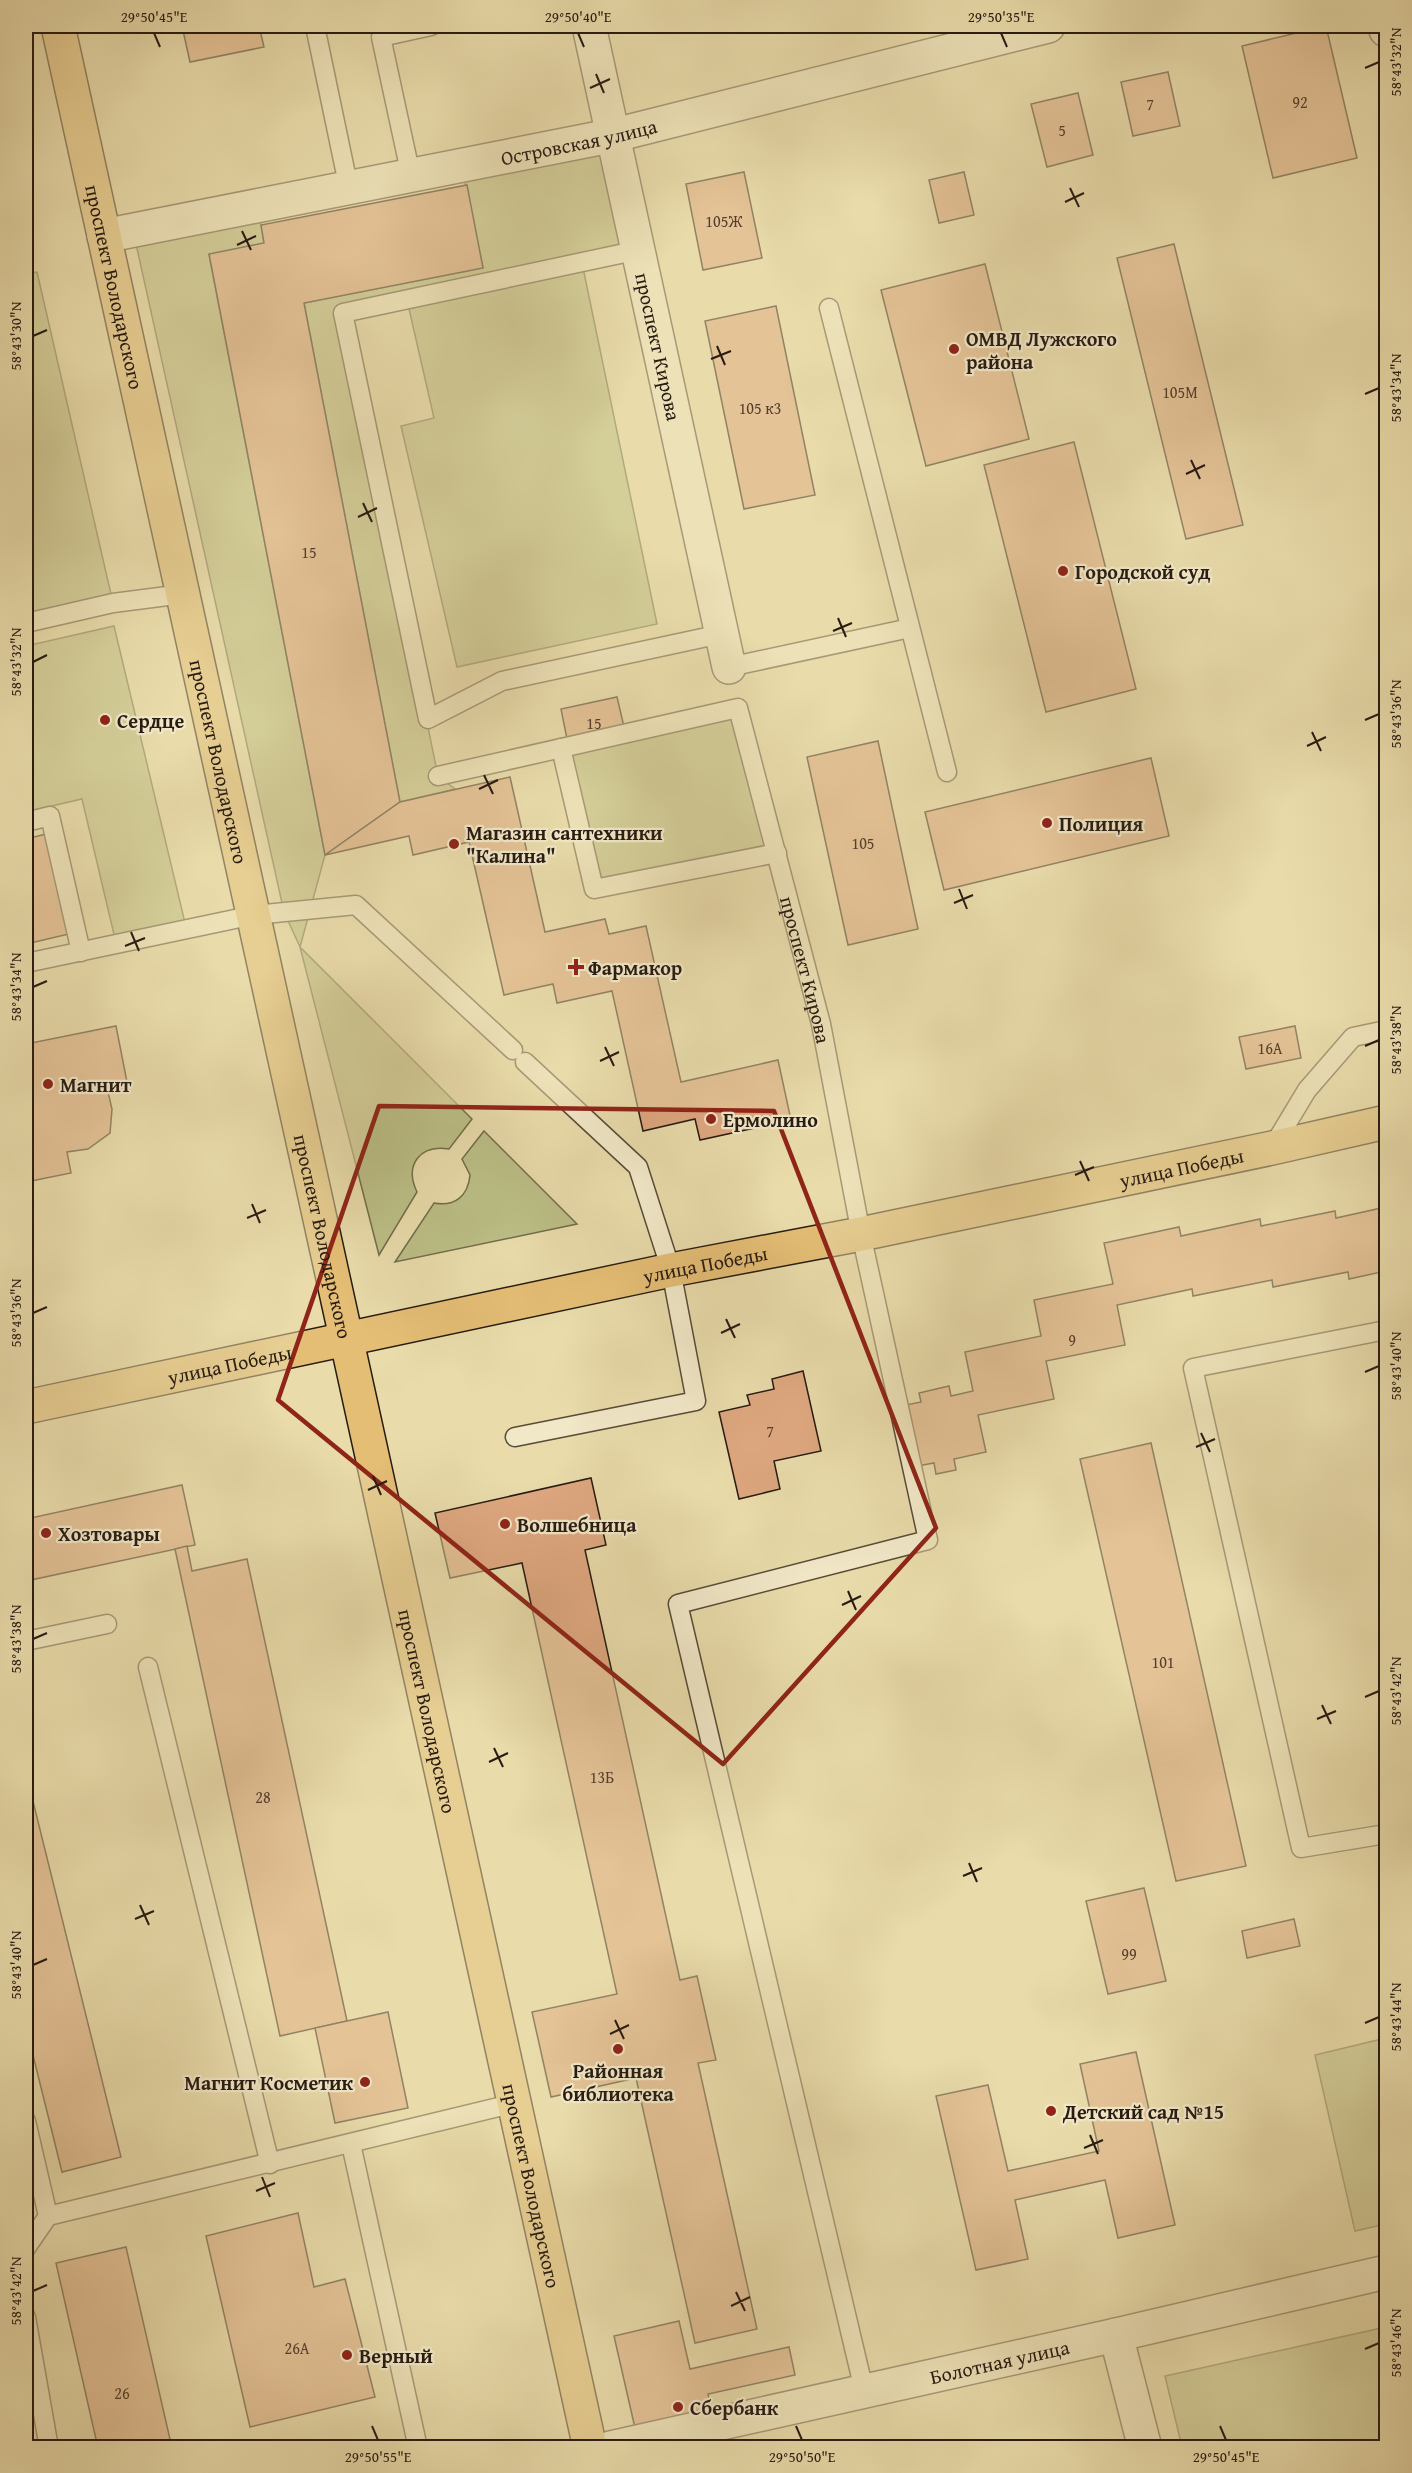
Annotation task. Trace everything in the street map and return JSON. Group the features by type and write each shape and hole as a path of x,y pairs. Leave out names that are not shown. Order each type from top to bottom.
{"main road":[{"name":"проспект Володарского","path":"58,26 591,2448"},
{"name":"улица Победы","path":"26,1407 671,1270 861,1234 1272,1148 1386,1122"}],"street":[{"name":"проспект Кирова","path":"589,26 615,135 729,667"},
{"name":"Островская улица","path":"104,236 615,135 1048,26"},
{"name":"Болотная улица","path":"610,2448 1386,2272"},
{"path":"1116,2335 1145,2448"}],"lane":[{"path":"315,26 349,189"},
{"path":"411,176 381,37 431,26"},
{"path":"639,250 343,312 428,719 502,681 721,634"},
{"path":"829,308 947,772"},
{"path":"26,623 113,603 183,594"},
{"path":"729,667 910,628"},
{"name":"проспект Кирова","path":"561,748 738,708 821,1024 861,1234 928,1540 678,1604 864,2390"},
{"path":"438,776 561,748 594,889 777,854"},
{"path":"26,822 50,816 81,952"},
{"path":"26,963 254,915 356,905 638,1167 671,1270 696,1401 515,1437"},
{"path":"1272,1148 1307,1090 1353,1037 1386,1030"},
{"path":"1386,1330 1193,1368 1302,1848 1386,1834"},
{"path":"26,1641 107,1624"},
{"path":"148,1667 270,2164"},
{"path":"26,2248 48,2216 515,2103"},
{"path":"26,2121 48,2216"},
{"path":"351,2144 418,2448"},
{"path":"26,2317 49,2448"}],"highlighted area":[{"path":"379,1106 774,1111 936,1528 723,1764 278,1400"}],"green space":[{"path":"617,145 639,250 582,263 657,624 457,667 401,426 434,418 407,300 343,313 438,776 455,789 400,802 304,303 483,268 464,177"},
{"path":"260,219 264,243 209,255 325,855 300,947 284,912 136,244"},
{"path":"37,272 113,603 26,623 26,418 29,417 26,399 26,274"},
{"path":"114,626 186,927 116,943 82,799 26,812 26,646"},
{"path":"738,708 777,853 594,889 561,748"},
{"path":"300,947 472,1119 449,1149 430,1150 417,1158 412,1173 417,1192 379,1255"},
{"path":"484,1131 577,1224 395,1262 434,1203 448,1203 463,1194 470,1175 462,1159"},
{"path":"1386,2038 1386,2224 1355,2231 1315,2055"},
{"path":"1386,2327 1386,2447 1182,2447 1165,2376"}],"building":[{"path":"182,26 259,26 264,47 190,62"},
{"path":"714,26 747,26 715,32"},
{"path":"1326,26 1357,158 1273,178 1242,46"},
{"path":"1168,72 1180,126 1133,136 1121,82"},
{"path":"1078,93 1093,155 1047,167 1031,104"},
{"path":"744,172 762,258 703,270 686,184"},
{"path":"964,172 974,215 939,223 929,180"},
{"path":"467,185 483,268 304,303 400,802 325,855 209,254 264,243 261,225"},
{"path":"1174,244 1243,525 1186,539 1117,258"},
{"path":"985,264 1029,439 926,466 881,290"},
{"path":"776,306 815,495 744,509 705,321"},
{"path":"1074,442 1136,689 1046,712 984,465"},
{"path":"617,697 625,731 568,744 561,709"},
{"path":"878,741 918,929 848,945 807,757"},
{"path":"1151,758 1169,836 944,890 925,812"},
{"path":"510,777 545,932 605,919 609,934 646,926 681,1082 778,1060 791,1120 700,1140 695,1119 643,1131 612,991 557,1003 553,984 504,995 469,842 413,855 409,836 325,855 400,802"},
{"path":"46,834 69,934 26,944 26,839"},
{"path":"116,1026 128,1087 108,1092 112,1109 110,1133 88,1149 67,1152 71,1173 26,1182 26,1044"},
{"path":"1295,1026 1301,1058 1246,1069 1239,1037"},
{"path":"1386,1207 1386,1271 1349,1279 1348,1272 1273,1287 1272,1280 1193,1296 1192,1289 1117,1305 1125,1345 1046,1361 1054,1399 978,1415 986,1452 954,1459 956,1470 936,1474 934,1463 918,1466 906,1405 921,1402 919,1393 949,1386 951,1396 973,1391 965,1352 1041,1336 1034,1300 1113,1284 1104,1243 1179,1227 1181,1236 1260,1219 1261,1226 1335,1211 1336,1218"},
{"path":"803,1371 821,1451 774,1461 780,1489 739,1499 719,1412 750,1405 747,1395 774,1389 772,1379"},
{"path":"1151,1443 1246,1866 1176,1881 1080,1459"},
{"path":"591,1478 606,1545 585,1550 680,1980 697,1976 716,2060 698,2063 757,2329 695,2343 636,2078 551,2097 532,2012 617,1994 522,1563 450,1578 435,1513"},
{"path":"182,1485 195,1545 26,1581 26,1519"},
{"path":"187,1546 192,1571 247,1559 347,2021 280,2036 175,1549"},
{"path":"26,1773 121,2157 62,2172 26,2027"},
{"path":"1144,1888 1166,1981 1108,1994 1086,1901"},
{"path":"1294,1919 1300,1946 1247,1958 1242,1931"},
{"path":"388,2012 408,2108 335,2123 315,2028"},
{"path":"1136,2052 1175,2225 1118,2238 1105,2180 1015,2200 1028,2259 976,2270 936,2096 988,2085 1008,2171 1099,2151 1080,2064"},
{"path":"298,2213 314,2287 345,2279 375,2397 250,2427 206,2236"},
{"path":"126,2247 172,2448 98,2448 56,2263"},
{"path":"679,2321 690,2369 789,2347 795,2375 708,2394 712,2411 635,2428 614,2336"}],"place":[{"name":"ОМВД Лужского района","path":"954,349"},
{"name":"Городской суд","path":"1063,571"},
{"name":"Сердце","path":"105,720"},
{"name":"Полиция","path":"1047,823"},
{"name":"Магазин сантехники \"Калина\"","path":"454,844"},
{"name":"Фармакор","path":"576,967"},
{"name":"Магнит","path":"48,1084"},
{"name":"Ермолино","path":"711,1119"},
{"name":"Волшебница","path":"505,1524"},
{"name":"Хозтовары","path":"46,1533"},
{"name":"Районная библиотека","path":"618,2049"},
{"name":"Магнит Косметик","path":"365,2082"},
{"name":"Детский сад №15","path":"1051,2111"},
{"name":"Верный","path":"347,2355"},
{"name":"Сбербанк","path":"678,2407"}]}
